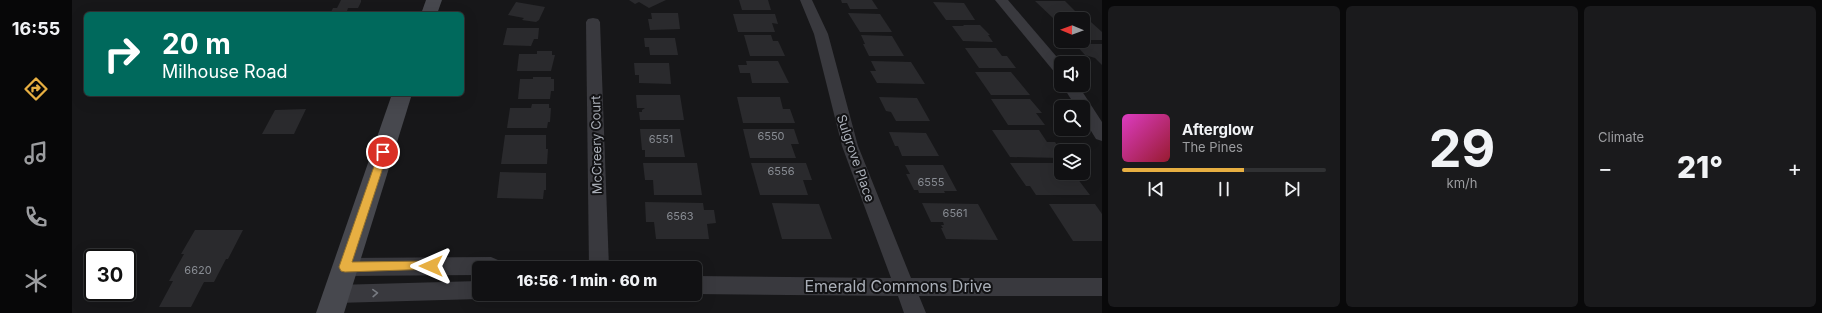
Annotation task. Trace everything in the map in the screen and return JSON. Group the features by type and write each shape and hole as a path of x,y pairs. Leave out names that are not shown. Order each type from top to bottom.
{"street":[{"path":"430,12 434,0"},
{"name":"Sulgrove Place","path":"806,0 821,34 850,146 915,313"},
{"path":"1001,0 1054,63"},
{"name":"McCreery Court","path":"593,22 599,261"},
{"path":"1074,92 1102,135"},
{"path":"401,96 333,304 472,291"},
{"path":"345,267 472,266"},
{"name":"Emerald Commons Drive","path":"702,285 904,287 1102,286"}],"building":[{"path":"341,0 361,0 358,8 348,8 347,12 331,12 333,8 337,8"},
{"path":"629,0 666,0 649,8 639,2 635,4"},
{"path":"739,0 768,0 771,10 742,10"},
{"path":"841,0 872,0 878,9 850,9 847,3 842,3"},
{"path":"1035,1 1065,1 1076,12 1054,12 1053,18"},
{"path":"516,2 545,7 539,20 536,22 522,20 524,18 508,15"},
{"path":"933,2 964,3 975,20 946,20"},
{"path":"651,13 678,13 680,29 650,30 648,19 652,19"},
{"path":"848,13 880,14 892,32 860,32"},
{"path":"733,14 775,14 778,24 772,23 775,32 738,32"},
{"path":"1090,22 1102,32 1102,40 1090,40"},
{"path":"963,25 980,25 990,35 988,35 993,42 963,41 952,26 964,26"},
{"path":"507,28 539,28 538,39 534,39 531,46 503,45"},
{"path":"744,35 771,35 773,41 778,41 785,56 750,56"},
{"path":"861,35 892,36 904,56 869,56 863,44 865,44"},
{"path":"644,38 675,38 678,55 650,55 649,47 645,47"},
{"path":"1090,44 1102,44 1102,65 1095,58 1085,55 1079,48 1090,48"},
{"path":"965,48 996,48 1002,56 1007,56 1016,68 979,68"},
{"path":"537,51 552,51 552,55 555,55 551,71 517,71 519,54 537,54"},
{"path":"746,61 778,61 789,83 752,83 750,73 740,73 738,65 747,65"},
{"path":"871,61 911,62 925,84 877,83 870,71 876,71"},
{"path":"634,63 669,63 671,84 639,83 639,75 635,75"},
{"path":"975,72 1011,72 1030,95 991,95"},
{"path":"533,77 551,77 551,79 554,79 554,91 551,91 550,99 518,99 520,79 533,79"},
{"path":"636,95 680,95 684,120 640,120 639,112 642,112 645,108 637,108"},
{"path":"737,97 780,97 783,109 790,109 795,123 743,123"},
{"path":"879,97 917,98 930,121 896,121 891,112 886,111"},
{"path":"991,99 1030,99 1042,113 1036,113 1045,125 1008,125"},
{"path":"532,104 549,104 549,108 551,108 550,122 548,122 547,128 507,128 510,108 531,108"},
{"path":"306,109 294,134 262,134 275,110"},
{"path":"640,129 680,129 685,157 645,157 645,150 642,150"},
{"path":"743,129 794,129 799,144 791,144 796,158 750,158"},
{"path":"992,130 1039,130 1047,142 1055,142 1056,144 1054,144 1054,158 1010,157"},
{"path":"889,132 926,133 939,156 902,156 898,146 895,146"},
{"path":"505,135 546,135 546,149 548,149 547,164 501,164"},
{"path":"643,163 697,163 702,195 654,195 653,180 645,180"},
{"path":"751,163 806,163 812,180 803,180 808,195 760,195"},
{"path":"1010,163 1054,163 1054,180 1079,180 1090,195 1036,195 1030,186 1026,186"},
{"path":"905,165 943,165 957,191 944,191 945,193 919,193 918,190 914,190 906,174 910,174"},
{"path":"500,172 546,173 546,190 544,190 543,199 497,198"},
{"path":"645,202 703,203 704,210 714,210 716,223 707,224 709,239 656,239 654,222 646,222"},
{"path":"772,203 819,204 832,239 782,239"},
{"path":"922,203 978,204 998,240 946,239 941,228 943,228 941,225 944,225 943,222 931,222"},
{"path":"1049,204 1095,204 1102,214 1102,241 1073,241"},
{"path":"195,230 243,230 214,282 204,282 191,307 159,307 173,281 169,281 184,254 181,254"}],"route":[{"path":"383,152 345,267 431,266"}]}
